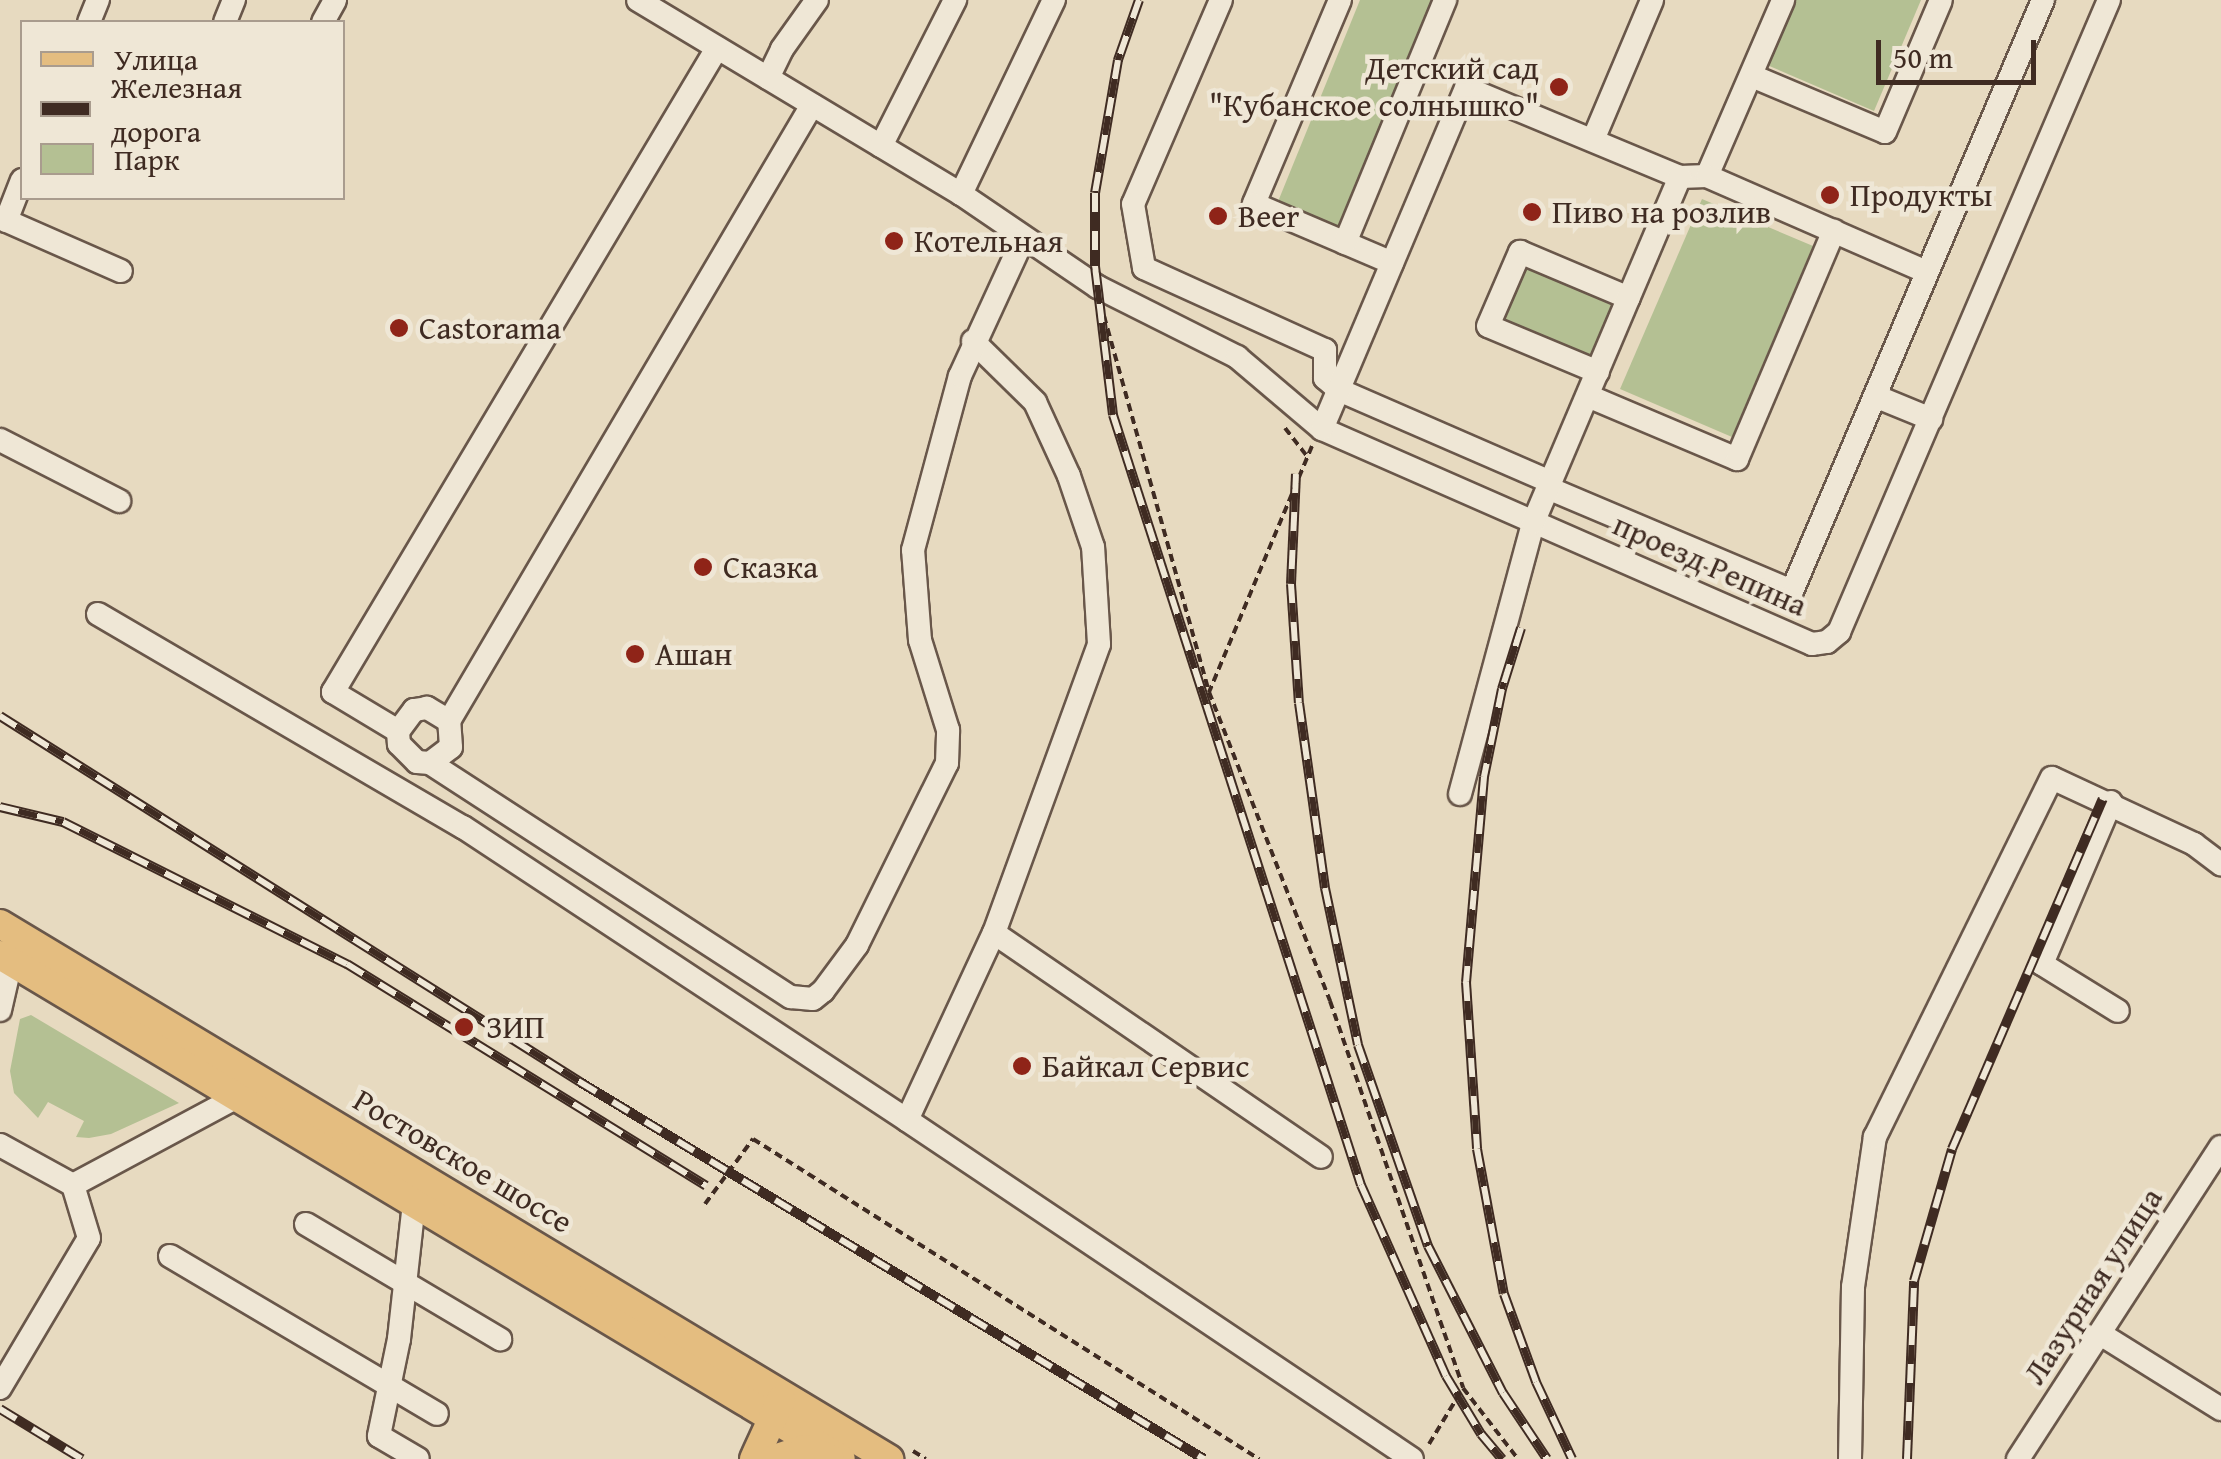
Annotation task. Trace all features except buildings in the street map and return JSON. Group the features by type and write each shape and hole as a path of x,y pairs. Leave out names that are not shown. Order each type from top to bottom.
{"main road":[{"name":"Ростовское шоссе","path":"0,924 779,1405 842,1459"},
{"name":"Ростовское шоссе","path":"6,959 414,1203 779,1405 889,1459"},
{"path":"754,1459 779,1405"},
{"path":"774,1459 804,1449 831,1459"}],"street":[{"name":"проезд Репина","path":"638,0 961,194 1023,240 1098,287 1237,357 1322,429 1812,644 1827,642 1839,632 2109,0"},
{"path":"768,78 782,49 817,0"},
{"path":"881,146 955,0"},
{"path":"961,194 1054,0"},
{"path":"1221,0 1133,204 1144,268 1325,350 1325,378 1339,390 1792,591 2043,0"},
{"path":"1340,0 1254,204 1392,263"},
{"path":"1346,244 1445,0"},
{"path":"1593,140 1652,0"},
{"path":"1707,176 1784,0"},
{"path":"1752,76 1885,132 1941,0"},
{"path":"717,48 333,692 398,731 406,756 430,763 791,998 813,1000 858,945 947,763 948,730 920,640 913,550 973,342 1023,240"},
{"path":"2087,54 2109,63"},
{"path":"1322,429 1466,88 1680,177 1707,176 1927,272"},
{"path":"430,763 451,747 450,721 812,105"},
{"path":"1460,794 1534,523 1680,177"},
{"path":"20,184 3,220 121,271"},
{"path":"1588,396 1737,459 1834,231"},
{"path":"1598,372 1488,326 1520,252 1629,298"},
{"path":"907,1120 994,934 1099,644 1093,548 1069,476 1035,402 973,342"},
{"path":"1874,396 1931,419"},
{"path":"0,440 119,501"},
{"path":"98,614 463,827 1412,1459"},
{"path":"398,731 414,710 427,708 450,721"},
{"path":"1850,1459 1853,1287 1876,1137 2052,778 2111,802 2194,844 2221,864"},
{"path":"2111,802 2042,964 2118,1012"},
{"path":"994,934 1321,1156"},
{"path":"0,1010 6,959"},
{"path":"73,1185 237,1097"},
{"path":"0,1145 73,1185 90,1238 0,1388"},
{"name":"Лазурная улица","path":"2018,1459 2221,1147"},
{"path":"414,1203 379,1436 418,1459"},
{"path":"306,1224 500,1339"},
{"path":"170,1256 437,1414"},
{"path":"2102,1335 2221,1408"}],"path":[{"path":"1104,314 1209,692 1330,1001 1463,1388 1518,1459"},
{"path":"1209,692 1322,429"},
{"path":"705,1204 753,1139 1259,1459"},
{"path":"1420,1459 1463,1388"}],"green space":[{"path":"1360,0 1439,0 1343,233 1277,204"},
{"path":"1794,0 1921,0 1874,111 1767,65"},
{"path":"1702,199 1813,246 1732,437 1620,389"},
{"path":"1523,266 1614,305 1591,359 1500,321"},
{"path":"31,1015 179,1103 111,1134 89,1138 76,1137 84,1121 48,1102 38,1118 14,1093 10,1071 20,1019"}],"railway":[{"path":"1139,0 1118,60 1095,193 1095,266 1113,415 1361,1185 1446,1376 1481,1434 1502,1459"},
{"path":"1296,474 1291,584 1299,703 1325,888 1358,1045 1428,1246 1503,1393 1547,1459"},
{"path":"1521,628 1502,689 1484,777 1466,982 1477,1149 1504,1294 1536,1382 1572,1459"},
{"path":"0,716 580,1082 1204,1459"},
{"path":"1907,1459 1914,1281 1952,1149 2103,799"},
{"path":"0,807 63,822 347,964 706,1186"},
{"path":"0,1409 82,1459"}],"place":[{"name":"Детский сад \"Кубанское солнышко\"","path":"1559,87"},
{"name":"Продукты","path":"1830,195"},
{"name":"Пиво на розлив","path":"1532,212"},
{"name":"Beer","path":"1218,216"},
{"name":"Котельная","path":"894,241"},
{"name":"Castorama","path":"399,328"},
{"name":"Сказка","path":"703,567"},
{"name":"Ашан","path":"635,654"},
{"name":"ЗИП","path":"464,1027"},
{"name":"Байкал Сервис","path":"1022,1066"}]}
